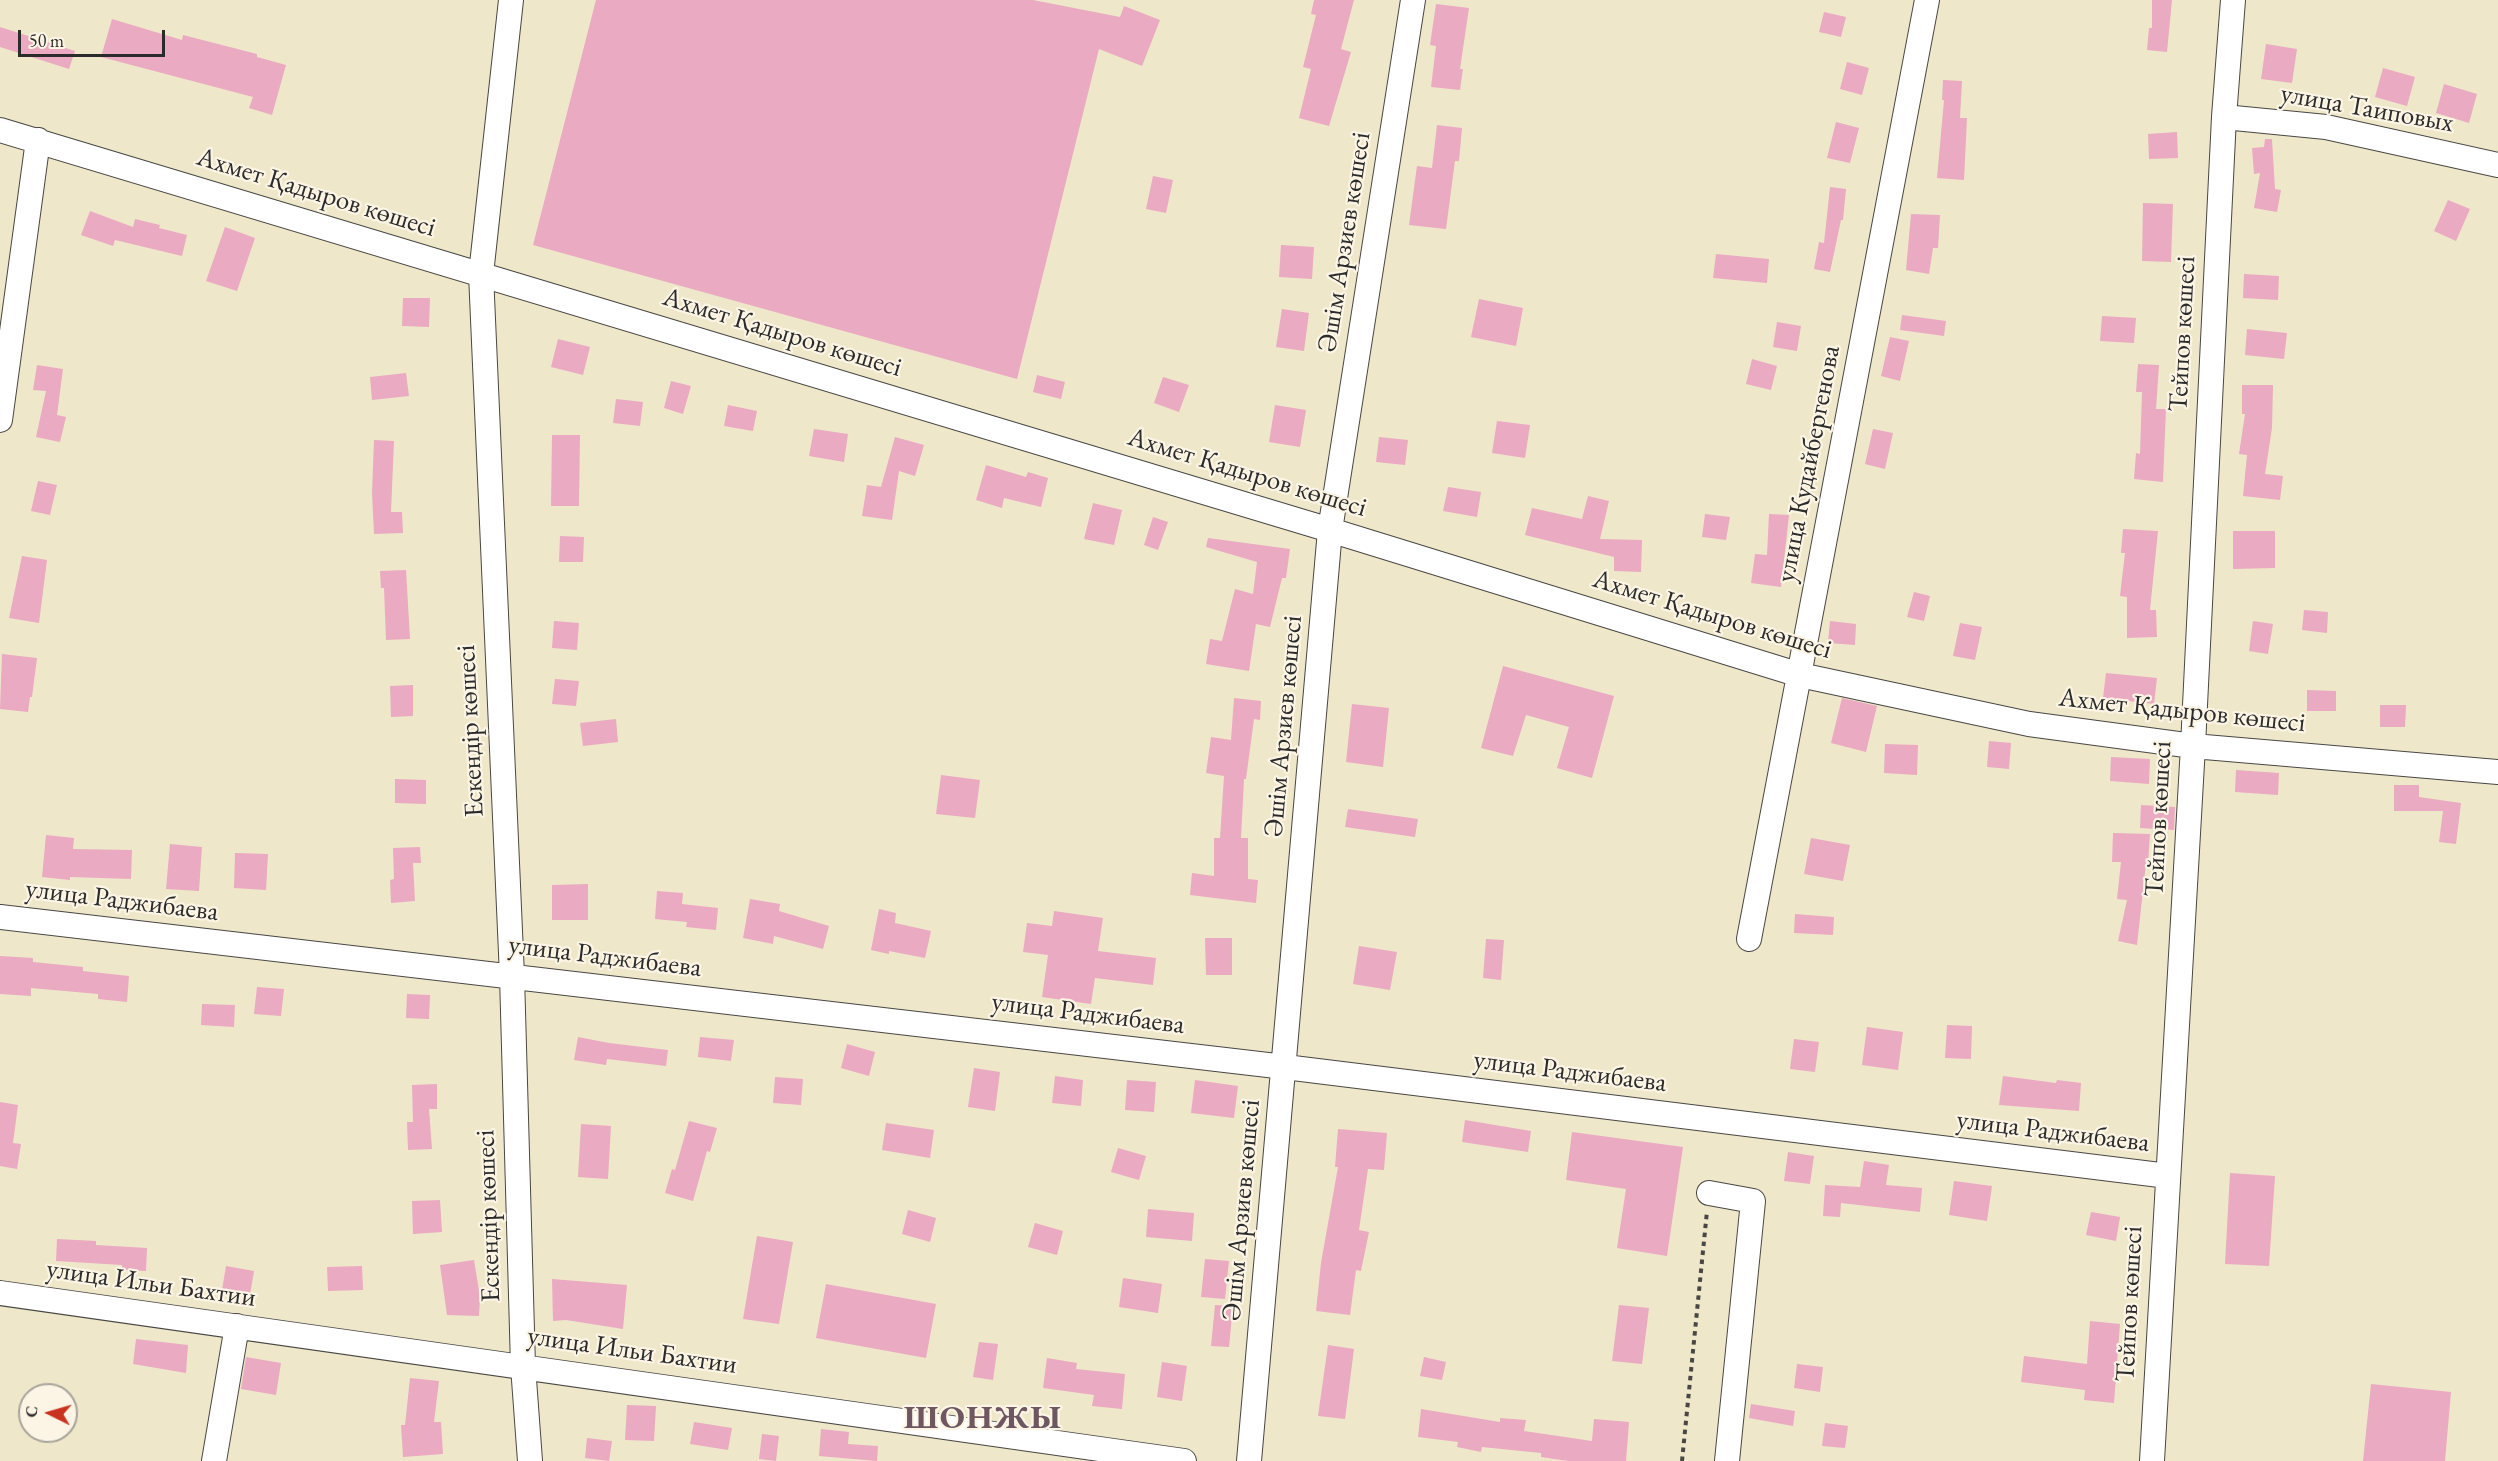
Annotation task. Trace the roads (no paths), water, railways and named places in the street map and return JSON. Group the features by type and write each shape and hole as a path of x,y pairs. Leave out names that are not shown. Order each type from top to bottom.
{"street":[{"name":"Ескендір көшесі","path":"511,0 481,274 512,976 523,1366 530,1461"},
{"name":"Әшім Арзиев көшесі","path":"1249,1461 1330,530 1413,0"},
{"name":"улица Кудайбергенова","path":"1749,939 1926,0"},
{"name":"Тейпов көшесі","path":"2152,1461 2193,746 2224,117 2233,0"},
{"name":"улица Таиповых","path":"2224,117 2326,127 2498,165"},
{"name":"Ахмет Қадыров көшесі","path":"0,130 1330,530 1800,675 2029,724 2193,746 2498,772"},
{"path":"0,420 38,140"},
{"name":"улица Раджибаева","path":"0,917 1285,1067 2168,1176"},
{"path":"1708,1193 1753,1201 1727,1461"},
{"name":"улица Ильи Бахтии","path":"0,1293 1184,1461"},
{"path":"214,1461 237,1326"}],"district":[{"name":"ШОНЖЫ","path":"983,1419"}]}
